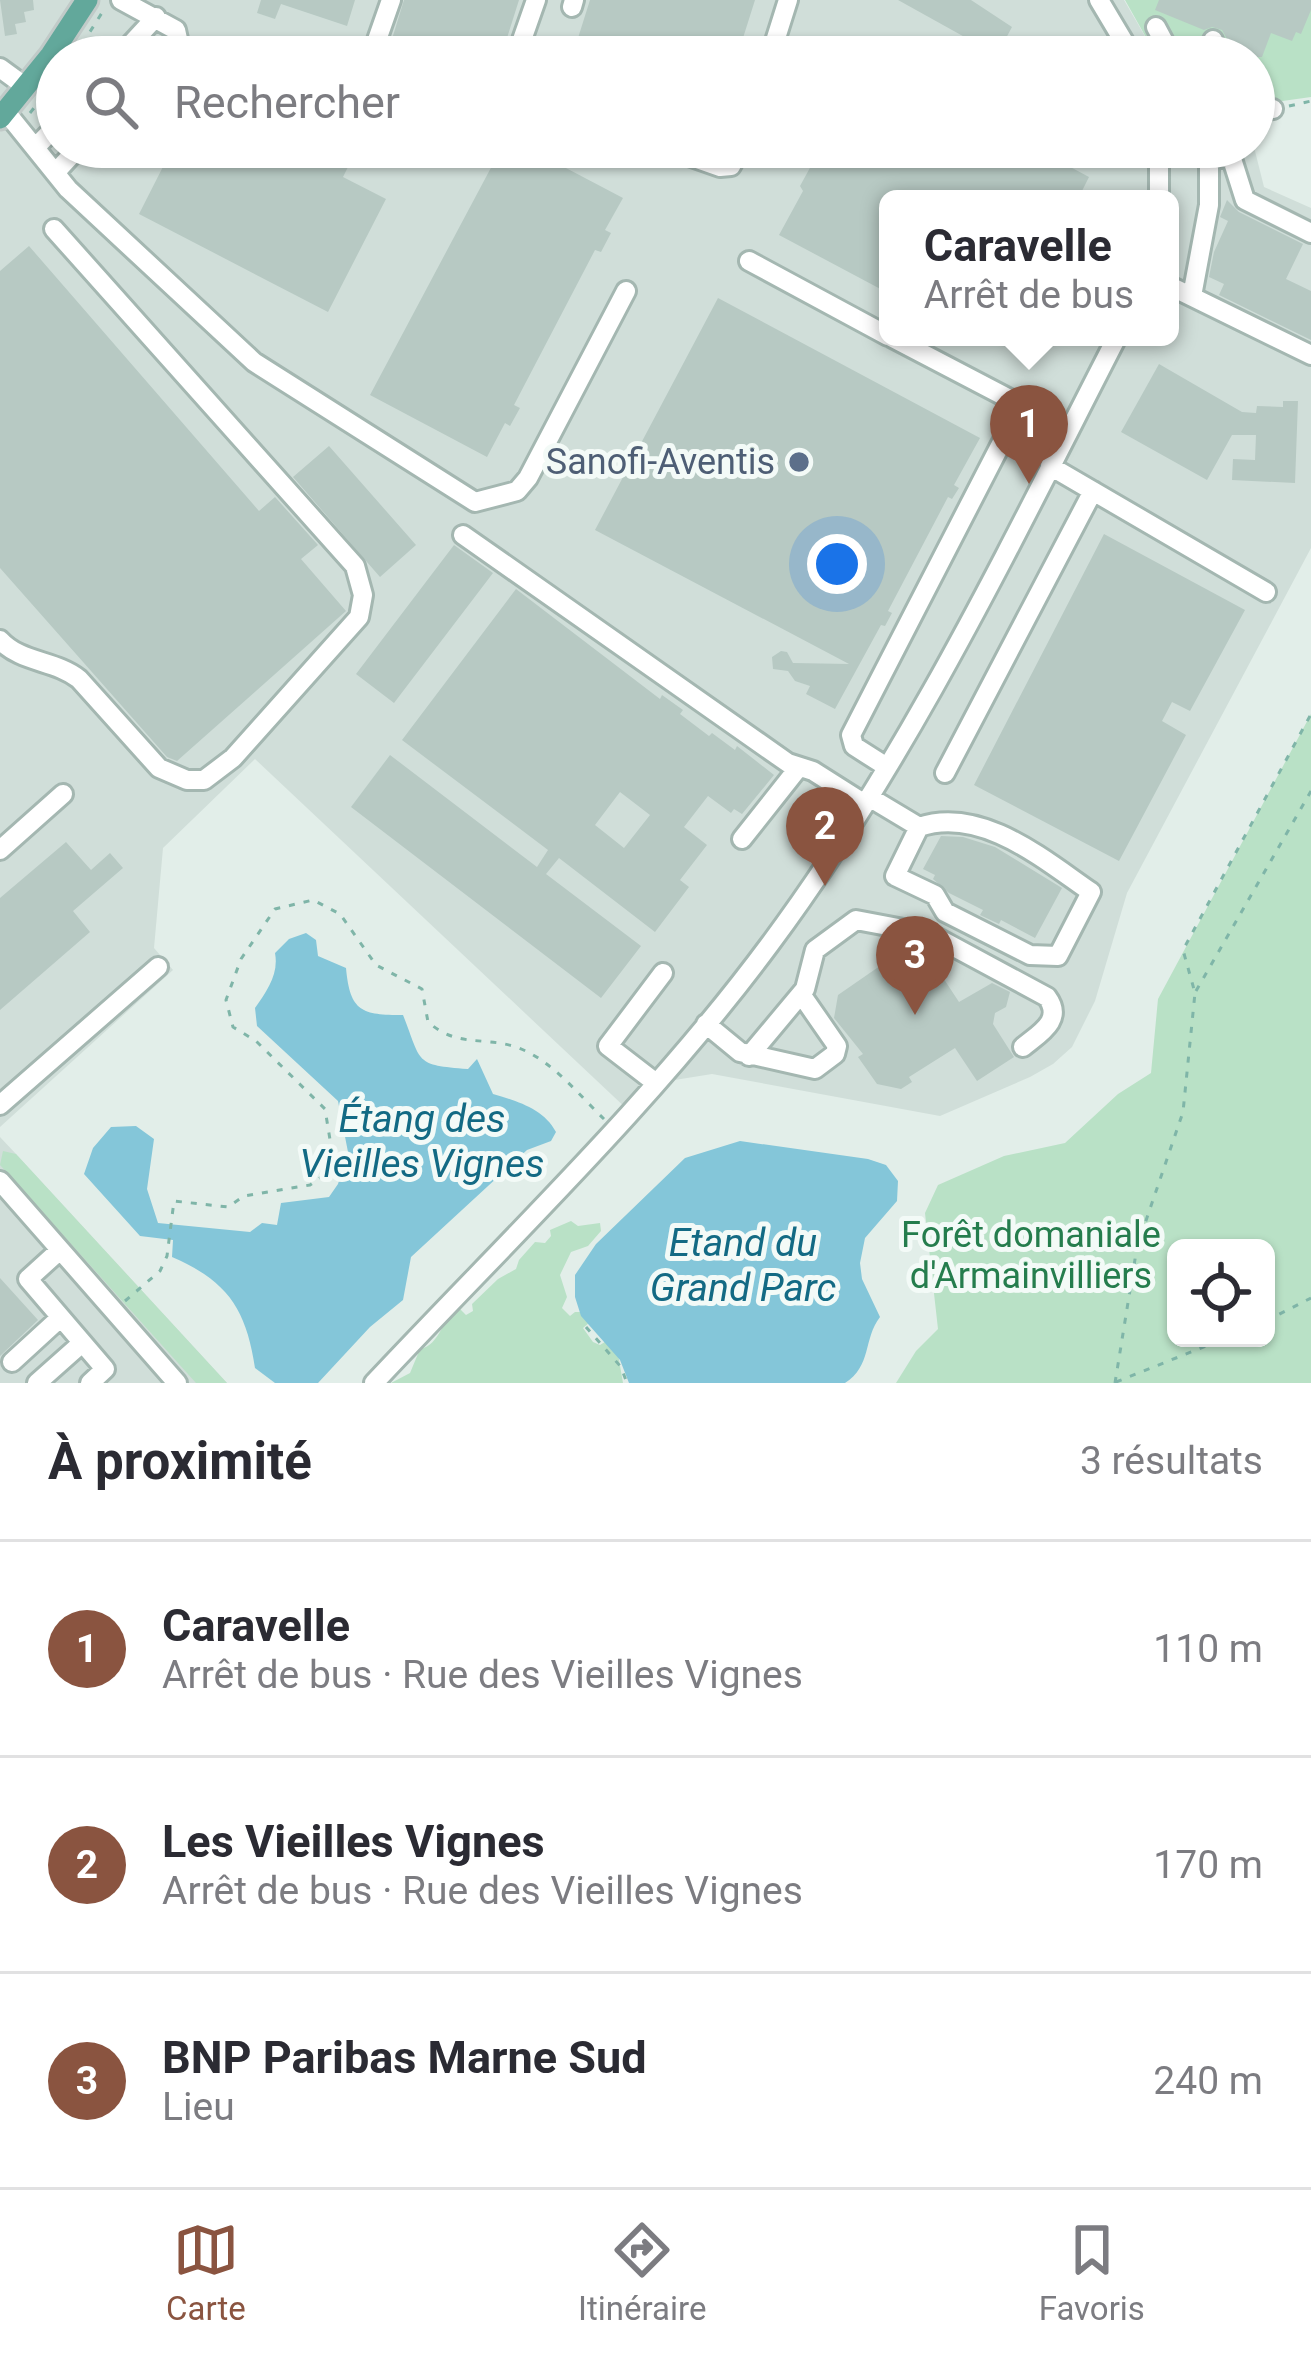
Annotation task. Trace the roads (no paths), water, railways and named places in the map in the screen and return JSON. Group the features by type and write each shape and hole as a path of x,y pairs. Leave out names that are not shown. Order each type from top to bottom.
{"main road":[{"path":"62,36 87,0"},
{"path":"8,119 36,73"}],"street":[{"path":"121,0 156,17 177,36"},
{"path":"378,36 391,0"},
{"path":"523,36 536,0"},
{"path":"777,36 788,0"},
{"path":"1099,0 1120,36"},
{"path":"138,36 156,17"},
{"path":"1156,27 1161,36"},
{"path":"0,68 26,87"},
{"path":"8,119 35,148"},
{"path":"52,168 254,362 475,502 517,491 528,478 626,291"},
{"path":"56,173 60,168"},
{"path":"1192,296 1209,205 1209,168"},
{"path":"1235,168 1246,200 1311,233"},
{"path":"0,640 11,652 68,670 80,679 159,768 187,780 205,780 232,758 359,616 363,595 355,566 54,229"},
{"path":"749,261 879,331"},
{"path":"1179,290 1311,355"},
{"path":"907,346 1069,430"},
{"path":"374,1383 656,1083 770,944 887,767 1113,346"},
{"path":"887,767 854,746 850,735 1020,407"},
{"path":"1050,466 1266,592"},
{"path":"945,773 1093,490"},
{"path":"463,535 799,767 920,827 951,820 979,825 1040,857 1091,892 1058,956 1030,956 945,912 935,895 895,876 920,827"},
{"path":"742,839 799,767"},
{"path":"0,850 63,794"},
{"path":"748,1056 801,994 815,950 852,922 930,934 1052,1002 1051,1024 1023,1047"},
{"path":"0,1105 158,968"},
{"path":"656,1083 608,1046 663,973"},
{"path":"706,1024 748,1056 815,1069 836,1054 837,1046 801,994"},
{"path":"0,1181 177,1383"},
{"path":"60,1250 28,1280 105,1370 90,1383"},
{"path":"12,1363 60,1318"},
{"path":"37,1383 82,1343"}],"water":[{"name":"Étang des Vieilles Vignes","path":"306,933 316,940 318,956 346,968 351,994 361,1008 403,1015 422,1058 438,1066 468,1069 477,1059 493,1094 537,1112 556,1132 551,1141 527,1150 411,1257 403,1300 370,1327 318,1383 275,1383 255,1368 246,1329 231,1299 207,1276 172,1257 173,1240 140,1236 84,1174 93,1148 111,1127 136,1126 154,1139 147,1189 158,1223 250,1232 262,1223 277,1225 281,1203 329,1197 348,1152 338,1101 257,1026 255,1008 274,975 275,953 289,939"},
{"name":"Etand du Grand Parc","path":"740,1141 868,1159 886,1165 898,1181 897,1201 865,1238 862,1279 880,1317 859,1369 845,1383 629,1383 620,1360 581,1316 575,1275 596,1244 685,1158"}],"place":[{"name":"Sanofi-Aventis","path":"799,462"},
{"name":"Caravelle","path":"1029,484"},
{"name":"Les Vieilles Vignes","path":"825,886"},
{"name":"BNP Paribas Marne Sud","path":"915,1015"}],"park label":[{"name":"Forêt domaniale d'Armainvilliers","path":"1031,1256"}]}
